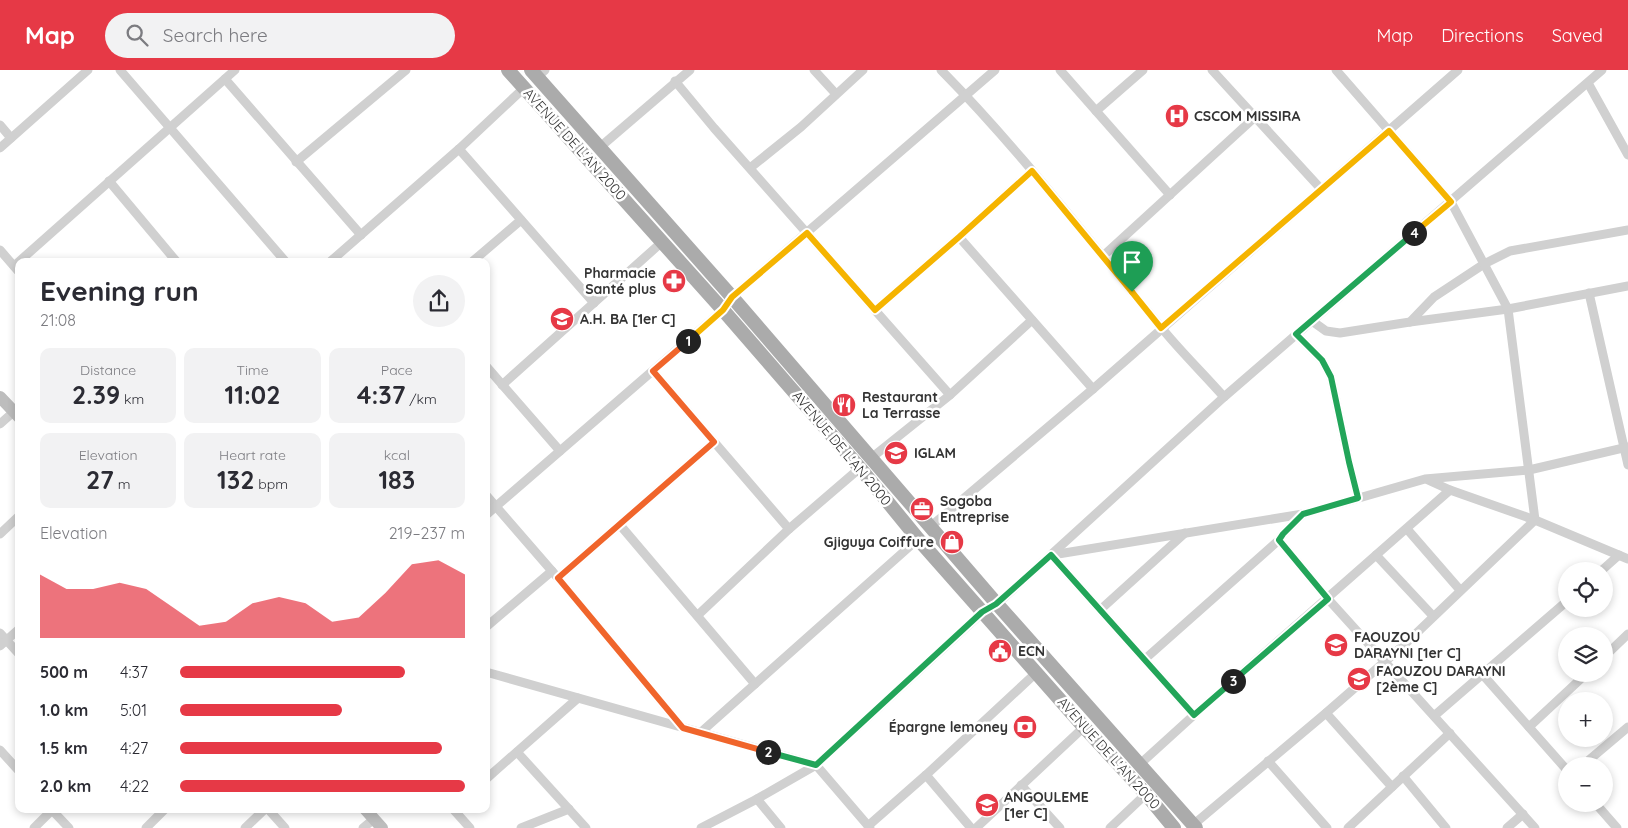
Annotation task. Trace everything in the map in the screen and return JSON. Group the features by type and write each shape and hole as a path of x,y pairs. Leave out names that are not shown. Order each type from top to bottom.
{"main road":[{"name":"AVENUE DE L'AN 2000","path":"508,70 723,310 865,463 930,526 996,604 1195,826"},
{"name":"AVENUE DE L'AN 2000","path":"538,72 599,148 732,297 865,463 918,538 1084,727 1146,794 1174,828"}],"street":[{"path":"120,70 282,258"},
{"path":"28,258 109,181 235,70"},
{"path":"599,148 690,70"},
{"path":"814,70 836,94"},
{"path":"750,168 800,127 863,70"},
{"path":"941,70 966,95 1032,171 1161,328 1224,396"},
{"path":"490,511 723,310 732,297 995,70"},
{"path":"1060,70 1170,195"},
{"path":"1096,111 1143,70"},
{"path":"1212,70 1321,189"},
{"path":"1336,70 1451,202 1508,309 1535,520"},
{"path":"930,526 1093,389 1458,70"},
{"path":"701,828 816,765 982,612 996,604 1051,555 1224,396 1602,70"},
{"path":"0,148 85,71"},
{"path":"296,162 400,72"},
{"path":"225,79 361,236"},
{"path":"676,82 950,395"},
{"path":"1588,83 1628,154"},
{"path":"335,258 459,149 524,88"},
{"path":"1103,256 1255,116"},
{"path":"0,126 11,138"},
{"path":"459,149 594,304"},
{"path":"875,310 1032,171"},
{"path":"109,181 173,258"},
{"path":"476,258 520,220"},
{"path":"1410,322 1434,297 1484,264 1510,251 1628,230"},
{"path":"959,237 1093,389"},
{"path":"502,384 662,242"},
{"path":"0,250 15,268"},
{"path":"1312,321 1326,331 1340,333 1508,309 1628,286"},
{"path":"1589,294 1626,448 1628,464"},
{"path":"698,615 789,529 865,463 950,395 1032,320"},
{"path":"1296,334 1322,360 1331,377 1358,498"},
{"path":"490,370 560,451"},
{"path":"653,371 789,529"},
{"path":"0,397 15,410"},
{"path":"0,424 15,413"},
{"path":"490,624 620,525 714,442"},
{"path":"1051,555 1303,514 1425,479 1528,470 1626,448"},
{"path":"1425,479 1450,490 1535,520 1624,557"},
{"path":"1140,764 1450,490"},
{"path":"490,499 555,574 683,728"},
{"path":"1145,660 1279,540 1303,514"},
{"path":"0,534 15,520"},
{"path":"1195,826 1384,661 1535,520"},
{"path":"620,525 755,684"},
{"path":"1407,529 1460,590"},
{"path":"1100,610 1185,533"},
{"path":"700,732 918,538"},
{"path":"1279,540 1328,599 1535,828"},
{"path":"1051,555 1194,715"},
{"path":"1376,555 1433,616"},
{"path":"1613,564 1624,557"},
{"path":"1434,716 1483,676 1558,609"},
{"path":"15,632 2,640 15,651"},
{"path":"1613,648 1628,634"},
{"path":"490,673 816,765 869,827 1037,672"},
{"path":"1483,676 1558,760"},
{"path":"1529,727 1577,682"},
{"path":"490,776 578,698"},
{"path":"1326,713 1392,787"},
{"path":"976,828 1084,727"},
{"path":"1593,757 1628,727"},
{"path":"1348,828 1450,733"},
{"path":"0,750 15,767"},
{"path":"517,752 586,828"},
{"path":"1268,762 1327,828"},
{"path":"926,775 971,828"},
{"path":"1403,776 1446,828"},
{"path":"1020,785 1060,828"},
{"path":"1110,828 1146,794"},
{"path":"757,799 781,828"},
{"path":"521,828 568,809"},
{"path":"1603,812 1617,828"},
{"path":"34,828 48,813"},
{"path":"56,813 69,828"},
{"path":"146,828 161,813"},
{"path":"245,828 262,813"},
{"path":"271,813 285,828"},
{"path":"363,828 378,823 369,813"},
{"path":"457,813 470,828"},
{"path":"1507,828 1523,814"}],"place":[{"name":"CSCOM MISSIRA","path":"1177,116"},
{"name":"Pharmacie Santé plus","path":"674,281"},
{"name":"A.H. BA [1er C]","path":"562,319"},
{"name":"Restaurant La Terrasse","path":"844,405"},
{"name":"IGLAM","path":"896,453"},
{"name":"Sogoba Entreprise","path":"922,509"},
{"name":"Gjiguya Coiffure","path":"952,542"},
{"name":"FAOUZOU DARAYNI [1er C]","path":"1336,645"},
{"name":"ECN","path":"1000,651"},
{"name":"FAOUZOU DARAYNI [2ème C]","path":"1359,679"},
{"name":"Épargne lemoney","path":"1025,727"},
{"name":"ANGOULEME [1er C]","path":"987,805"}],"route":[{"path":"1389,131 1451,202 1296,334 1322,360 1331,377 1358,498 1303,514 1283,534 1279,540 1328,599 1194,715 1051,555 996,604 982,612 816,765 683,728 558,578 714,442 653,371 723,310 732,297 807,233 875,310 1032,171 1132,292 1161,328 1389,131"}]}
